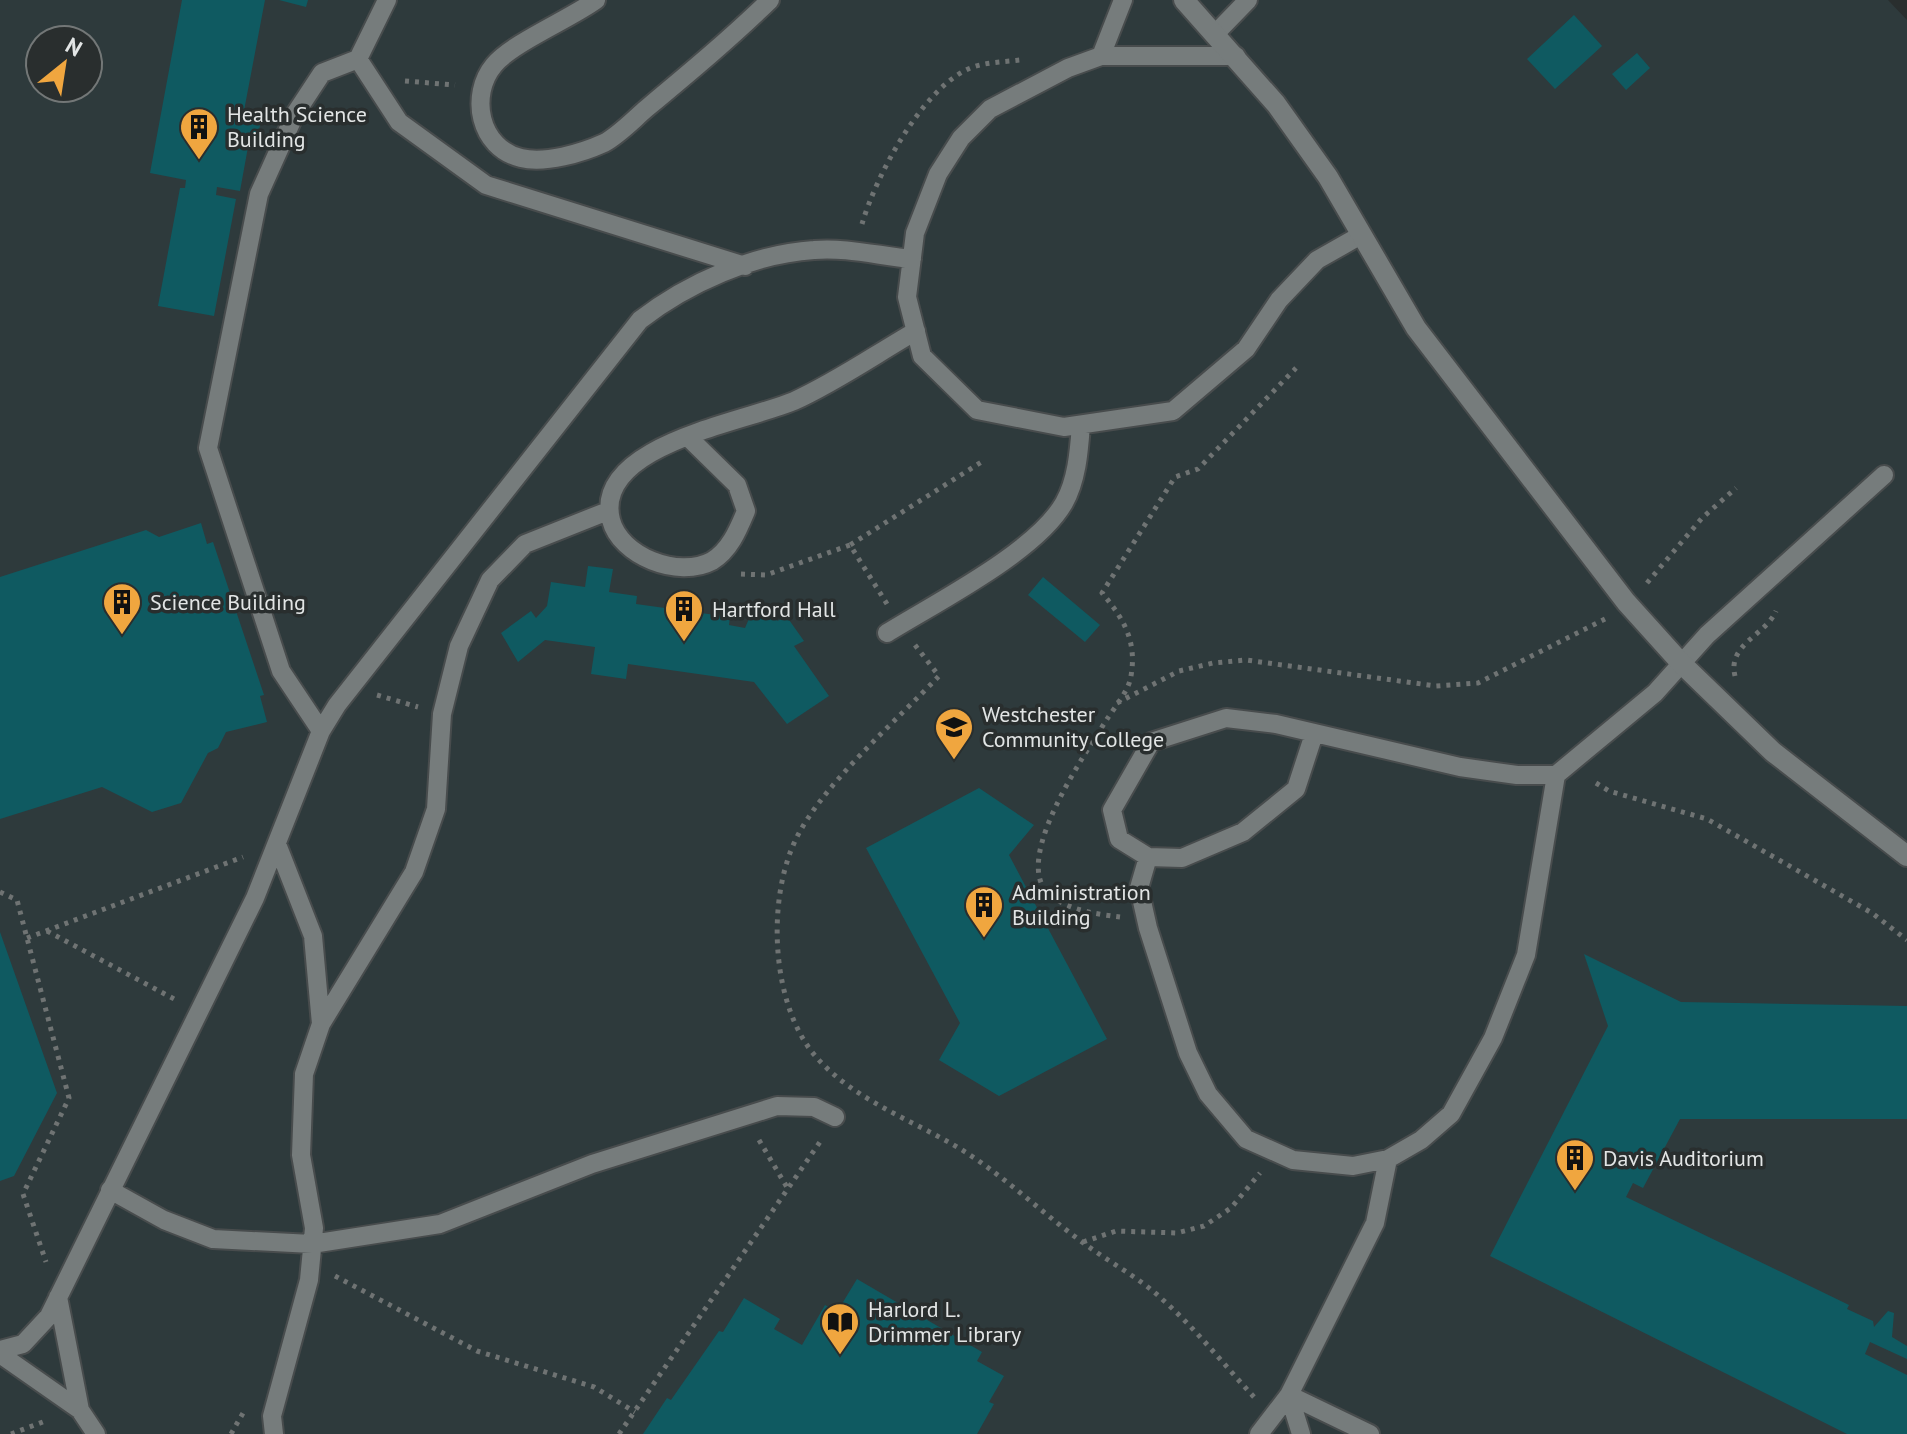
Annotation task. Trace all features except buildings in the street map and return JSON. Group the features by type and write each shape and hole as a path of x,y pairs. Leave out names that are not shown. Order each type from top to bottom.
{"street":[{"path":"1184,0 1276,104 1328,177 1416,328 1582,550 1681,663 1773,752 1907,856"}],"lane":[{"path":"321,731 281,671 208,448 259,194 295,114 322,73 358,59 387,0"},
{"path":"596,0 495,64 480,87 478,103 482,122 496,143 520,158 563,156 606,142 720,49 770,0"},
{"path":"1101,56 1123,0"},
{"path":"1216,33 1248,0"},
{"path":"1236,56 1101,56 1068,68 990,109 961,138 938,174 915,233 907,297 922,356 977,410 1064,427 1173,411 1246,349 1279,300 1317,260 1361,235"},
{"path":"358,59 399,122 486,185 745,266"},
{"path":"0,1352 23,1344 49,1316 277,844 321,731 351,688 640,320 674,294 764,258 816,249 912,259"},
{"path":"688,437 737,485 746,511 735,538 711,561 674,568 642,556 614,535 608,511 614,487 625,469 688,437 793,401 916,331"},
{"path":"894,629 1038,536 1064,502 1078,461 1081,425"},
{"path":"1314,734 1296,789 1243,832 1182,858 1148,857 1119,839 1112,810 1151,742 1226,718 1314,734 1460,767 1517,775 1556,775 1655,693 1707,635 1884,475"},
{"path":"274,1434 272,1416 310,1263 314,1228 301,1155 304,1074 321,1024 414,872 436,809 442,714 459,646 490,580 525,544 608,511"},
{"path":"1148,857 1139,888 1148,928 1188,1053 1208,1094 1246,1139 1293,1160 1353,1166 1388,1159 1421,1140 1451,1114 1493,1038 1526,955 1556,775"},
{"path":"277,844 313,936 321,1024"},
{"path":"110,1190 164,1220 213,1239 312,1244 440,1224 592,1164 777,1106 814,1107 835,1117"},
{"path":"1259,1434 1289,1395 1375,1223 1388,1159"},
{"path":"58,1297 80,1410"},
{"path":"0,1352 80,1410 96,1434"},
{"path":"1289,1395 1301,1434"},
{"path":"1289,1395 1370,1434"}],"path":[{"path":"371,78 480,87"},
{"path":"1129,918 1094,914 1058,901 1044,889 1038,865 1042,832 1131,679 1132,641 1122,616 1102,593 1175,477 1198,469 1296,368"},
{"path":"711,561 739,574 766,575 850,545 983,461"},
{"path":"1643,588 1702,518 1736,488"},
{"path":"850,545 894,629 939,676 819,805 795,840 778,919 778,967 788,1005 816,1057 853,1086 926,1133 966,1153 1164,1300 1272,1416"},
{"path":"1736,679 1733,667 1738,654 1774,616 1779,601"},
{"path":"1117,703 1179,671 1246,660 1436,686 1478,683 1609,616"},
{"path":"351,688 442,714"},
{"path":"1596,783 1609,791 1707,819 1872,913 1907,940"},
{"path":"27,938 277,844"},
{"path":"0,892 17,900 69,1098 23,1194 58,1297"},
{"path":"47,931 198,1011"},
{"path":"619,1434 788,1189 853,1086"},
{"path":"744,1115 788,1189"},
{"path":"1082,1242 1116,1231 1177,1233 1204,1226 1231,1208 1254,1183 1263,1165"},
{"path":"310,1263 477,1351 594,1387 635,1412"}],"shaded area":[{"name":"Westchester Community College","path":"0,0 1888,0 1907,20 1907,1434 0,1434"}],"place":[{"name":"Health Science Building","path":"199,161"},
{"name":"Science Building","path":"122,636"},
{"name":"Hartford Hall","path":"684,643"},
{"name":"Westchester Community College","path":"954,761"},
{"name":"Administration Building","path":"984,939"},
{"name":"Davis Auditorium","path":"1575,1192"},
{"name":"Harlord L. Drimmer Library","path":"840,1356"}]}
